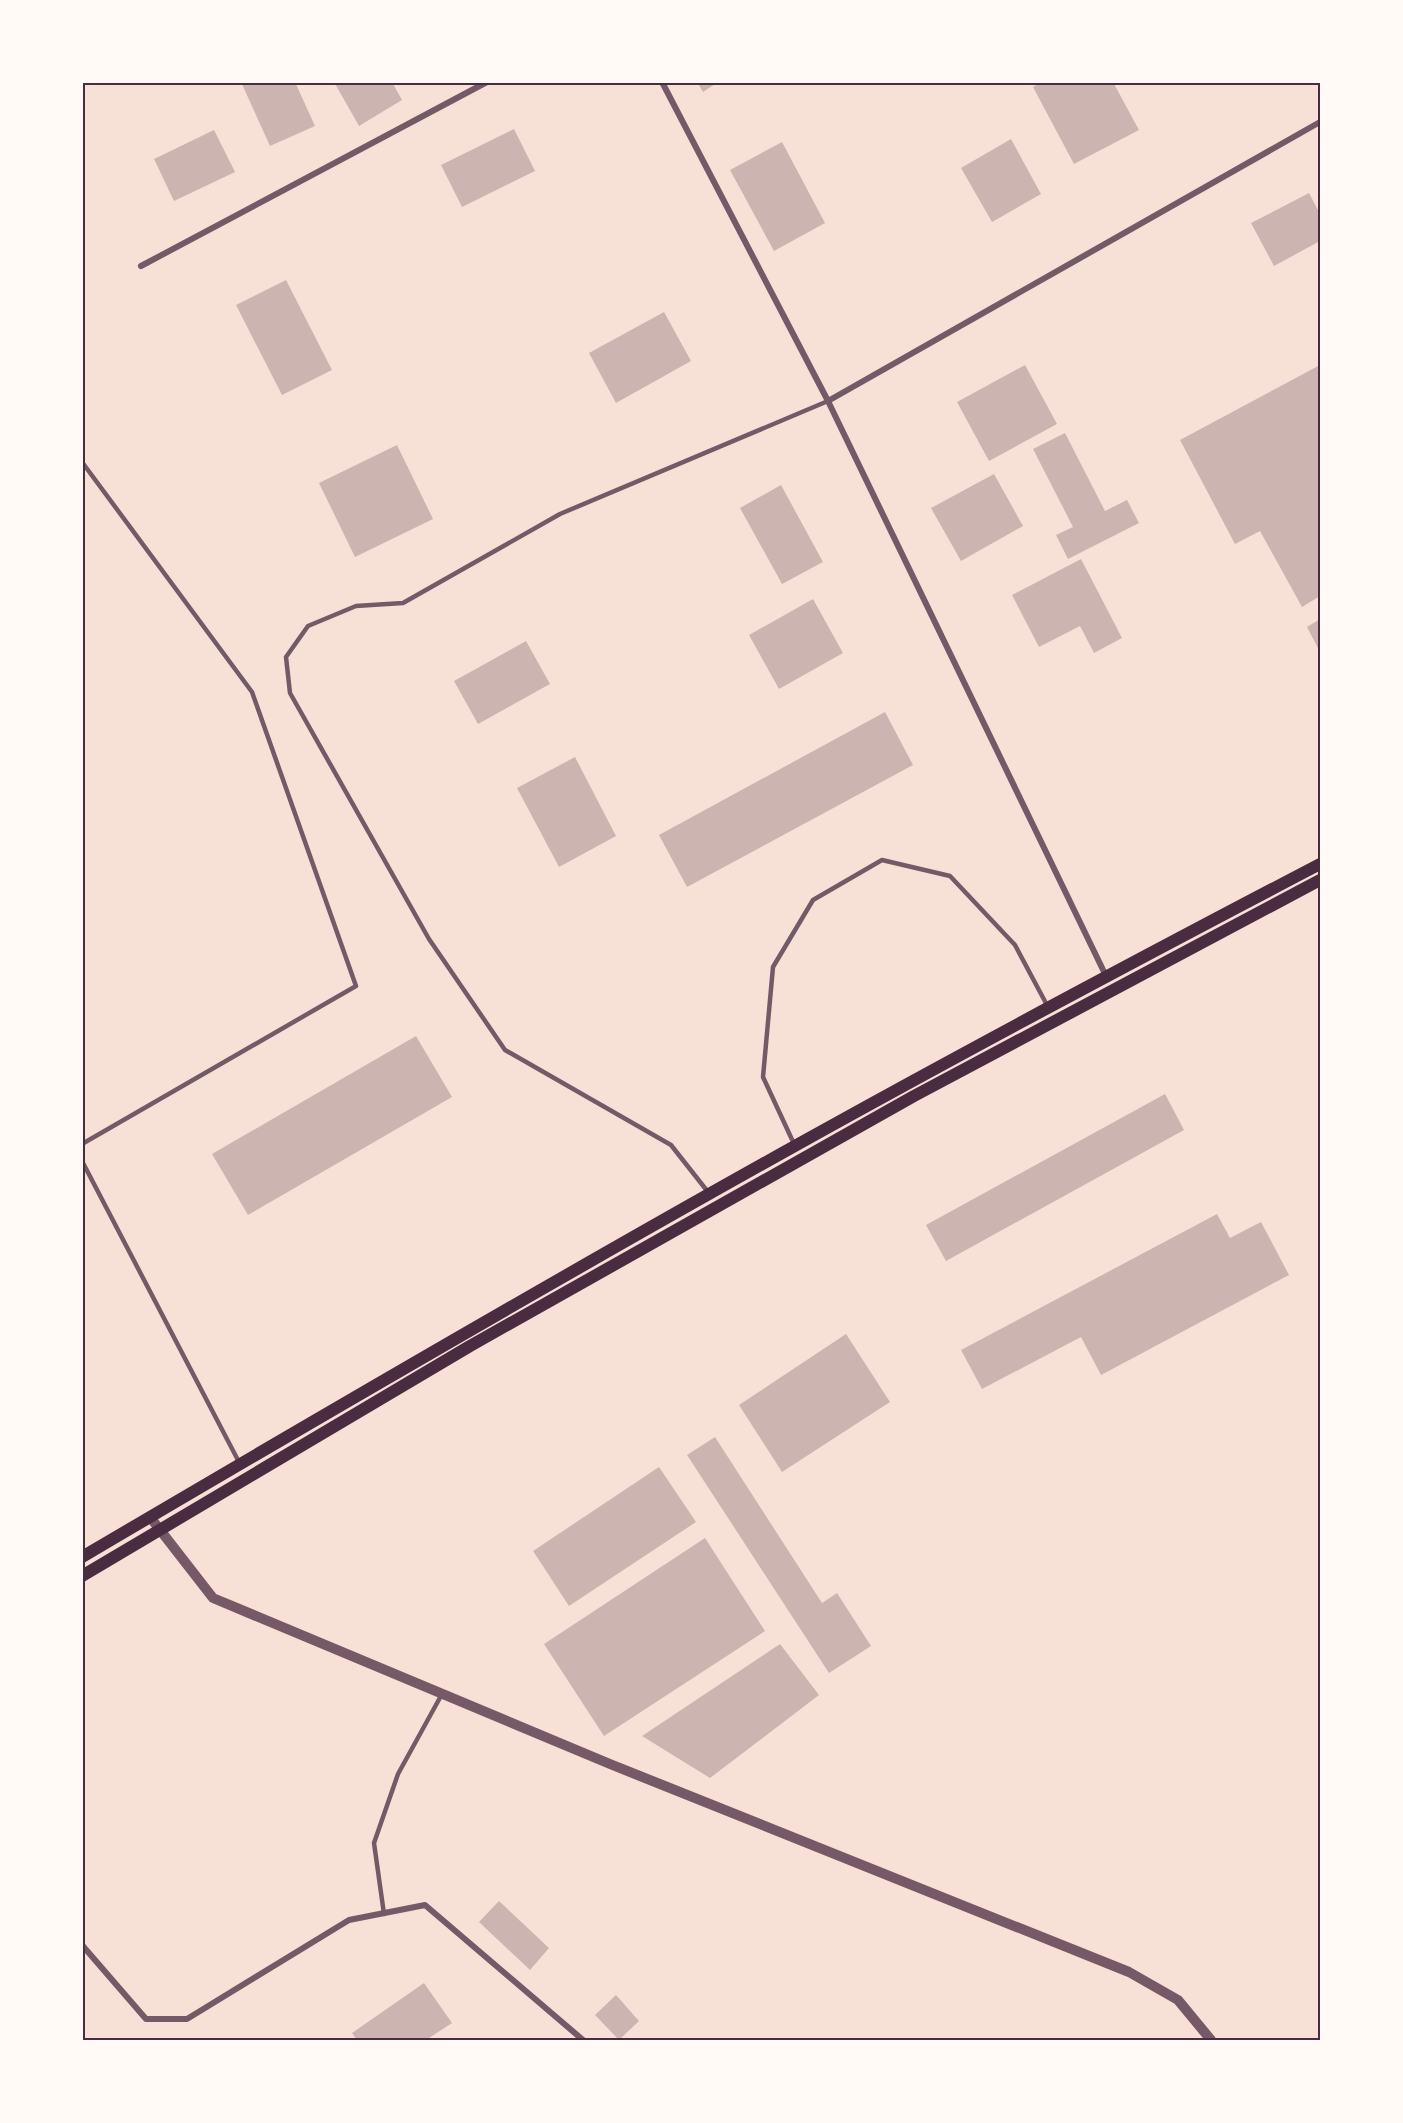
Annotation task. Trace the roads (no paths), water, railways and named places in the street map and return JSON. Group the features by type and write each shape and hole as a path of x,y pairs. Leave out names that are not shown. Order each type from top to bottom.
{"main road":[{"path":"82,1557 795,1146 1048,1007 1320,864"},
{"path":"82,1576 481,1340 914,1096 1320,880"}],"street":[{"path":"141,266 487,82"},
{"path":"662,82 828,401 1106,976"},
{"path":"828,401 1320,122"},
{"path":"150,1517 213,1598 442,1694 1129,1972 1178,2000 1211,2040"},
{"path":"82,1945 146,2019 187,2019 348,1920 425,1905 583,2040"}],"lane":[{"path":"710,1194 671,1145 505,1050 429,939 290,693 286,657 308,626 356,606 404,603 560,514 828,401"},
{"path":"82,462 252,692 356,986 82,1144"},
{"path":"795,1146 763,1077 773,967 813,900 882,860 950,876 1015,945 1048,1007"},
{"path":"1106,976 1112,990"},
{"path":"82,1161 240,1464"},
{"path":"384,1914 374,1843 398,1774 442,1694"}]}
